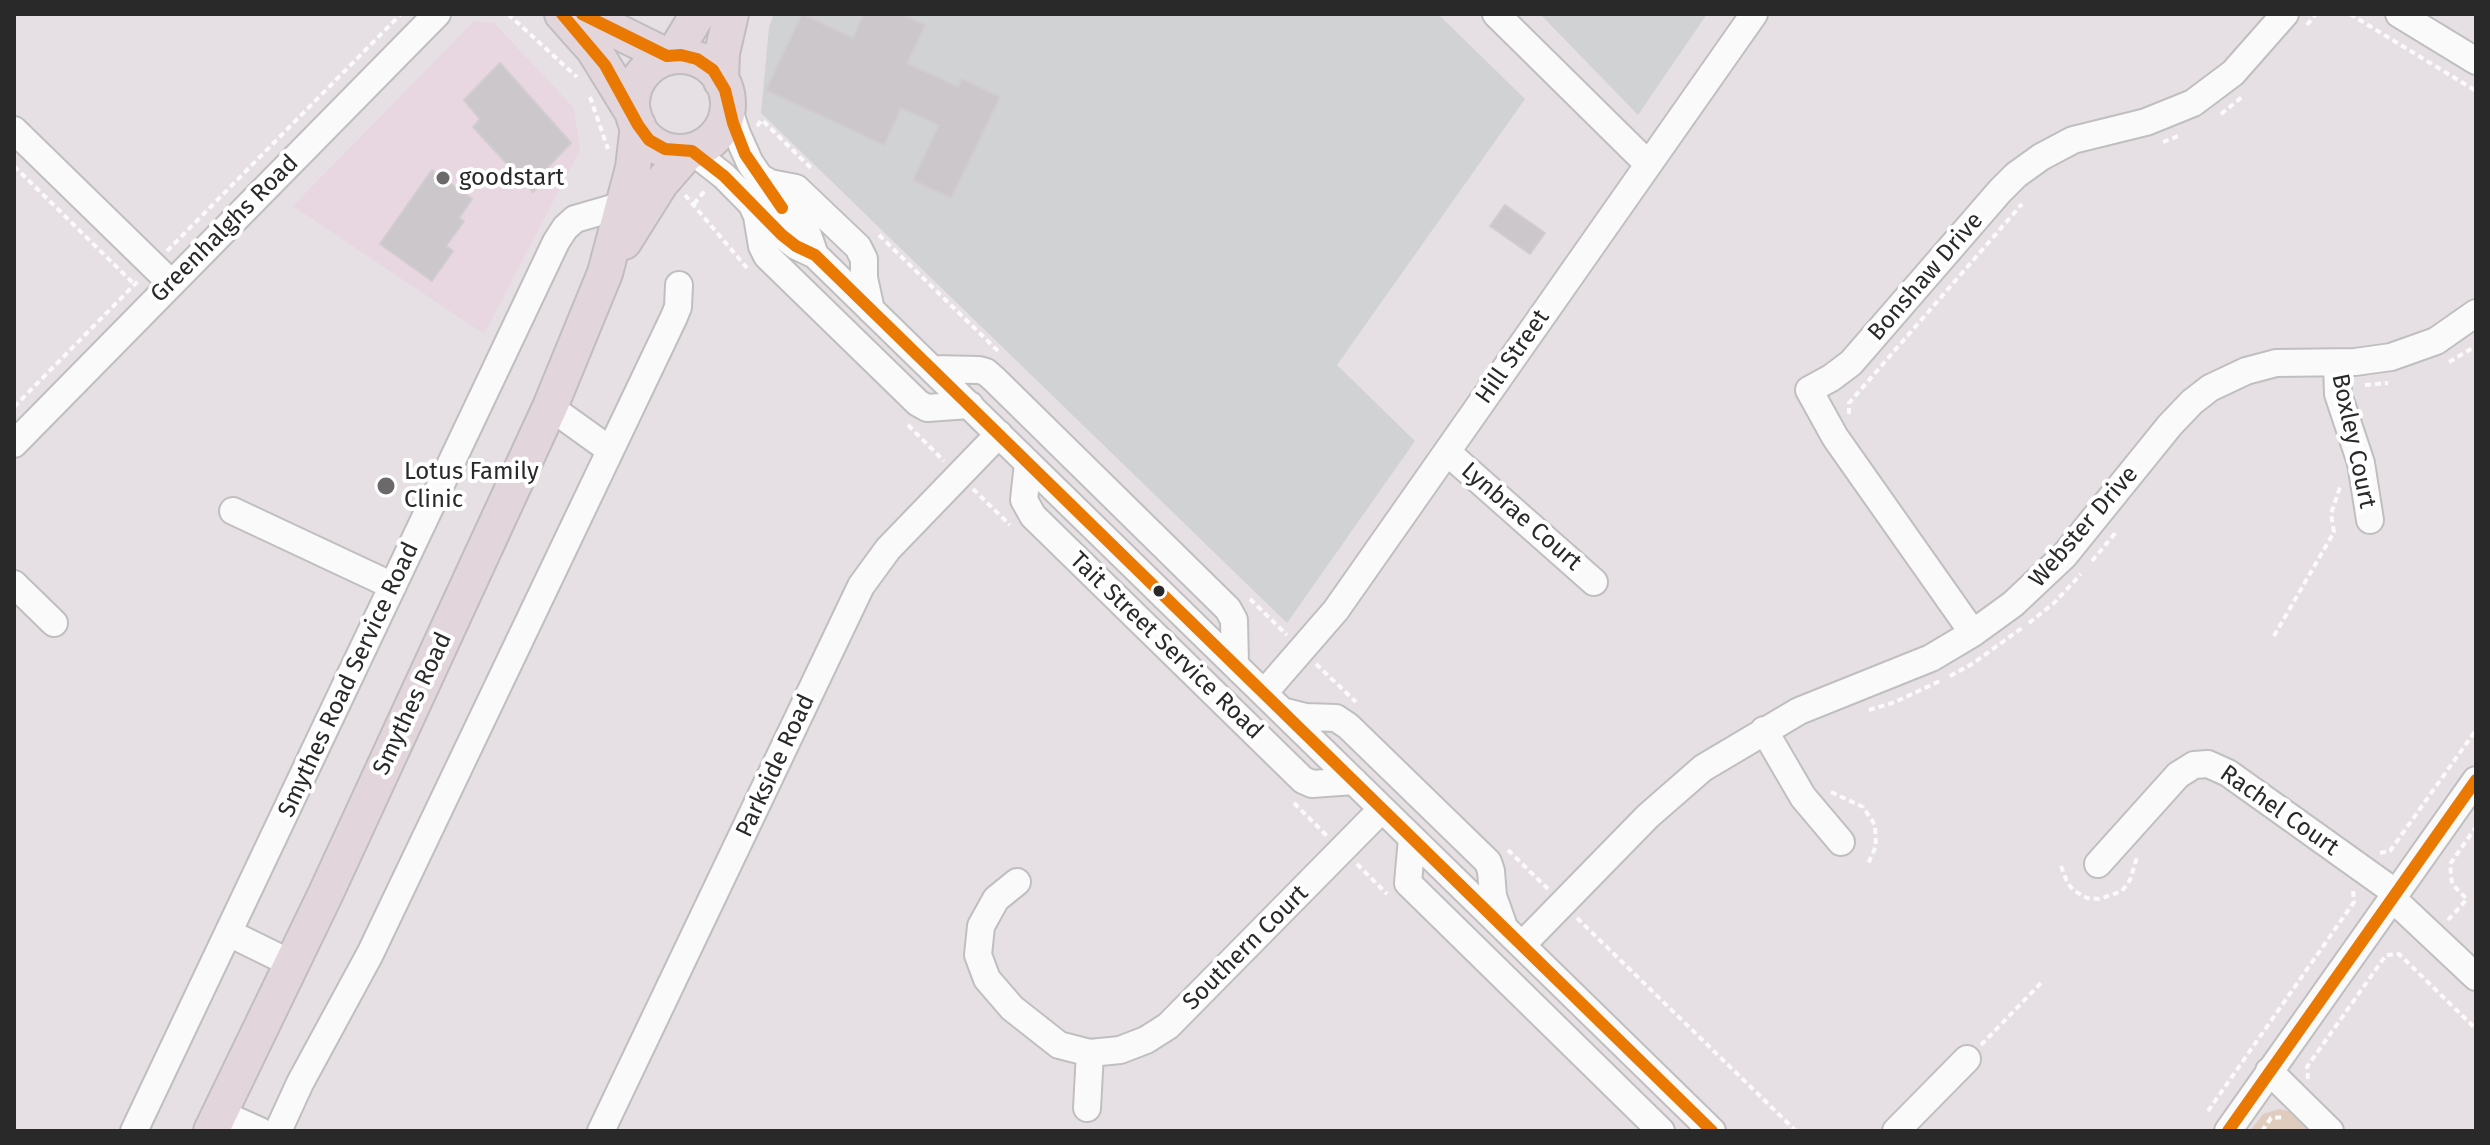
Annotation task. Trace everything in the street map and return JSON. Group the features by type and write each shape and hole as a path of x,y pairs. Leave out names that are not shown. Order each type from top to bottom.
{"main road":[{"path":"562,14 594,50 649,140 658,147 690,152 716,134 725,117 722,53 731,14"},
{"path":"582,14 670,55 689,57 706,64 724,92"},
{"path":"636,120 632,105 637,82 652,64 670,55 698,14"},
{"name":"Smythes Road","path":"216,1122 550,407 605,273 636,150 636,120"},
{"name":"Smythes Road","path":"605,273 661,183 690,152"}],"street":[{"name":"Greenhalghs Road","path":"14,444 162,274 437,14"},
{"path":"1496,14 1648,164"},
{"name":"Hill Street","path":"1273,702 1754,14"},
{"path":"2399,14 2476,61"},
{"name":"Bonshaw Drive","path":"1973,633 1835,437 1809,390 1851,363 2016,175 2052,150 2079,138 2146,122 2193,103 2296,20"},
{"path":"724,92 741,145 758,176 808,235 815,255"},
{"path":"14,130 162,274"},
{"path":"690,152 724,176 790,241 815,255 1712,1131"},
{"path":"758,176 770,183 791,186 800,191 858,247 863,256 871,310"},
{"name":"Smythes Road Service Road","path":"134,1131 561,233 580,216 613,208 625,200"},
{"path":"751,204 767,256 918,403 927,408 970,405"},
{"path":"278,1131 300,1083 370,954 674,317 679,302 679,285"},
{"name":"Webster Drive","path":"1514,937 1562,904 1672,793 1703,768 1764,730 1815,705 1920,664 1973,633 2013,604 2051,571 2170,425 2201,394 2218,383 2261,366 2290,362 2379,360 2416,349 2448,334 2476,313"},
{"name":"Boxley Court","path":"2337,363 2338,394 2361,463 2370,520"},
{"name":"Tait Street Service Road","path":"932,369 979,370 994,379 1228,609 1234,624 1235,664"},
{"path":"550,407 610,450"},
{"name":"Parkside Road","path":"601,1131 865,578 888,549 999,434"},
{"name":"Lynbrae Court","path":"1447,452 1594,582"},
{"name":"Tait Street Service Road","path":"1028,463 1024,497 1033,516 1303,780 1312,784 1354,781"},
{"path":"233,511 393,586"},
{"path":"14,584 54,623"},
{"path":"1273,702 1297,716 1336,718 1348,726 1488,862 1493,896 1514,937"},
{"path":"1764,730 1803,797 1841,842"},
{"name":"Rachel Court","path":"2098,864 2178,775 2194,765 2208,764 2228,773 2355,865 2394,896 2476,977"},
{"path":"2228,1131 2476,780"},
{"name":"Southern Court","path":"1017,882 996,899 982,922 978,949 984,972 1005,1001 1045,1035 1065,1047 1090,1053 1107,1052 1135,1045 1168,1026 1382,809"},
{"path":"1412,838 1410,885 1661,1131"},
{"path":"229,933 292,964"},
{"path":"1087,1108 1090,1053"},
{"path":"1896,1131 1967,1059"},
{"path":"2269,1071 2330,1131"},
{"path":"216,1122 260,1131"}],"path":[{"path":"14,407 134,284 162,274 401,14"},
{"path":"508,14 584,83 610,158"},
{"path":"2296,20 2316,14"},
{"path":"2350,14 2476,91"},
{"path":"2213,119 2247,93"},
{"path":"2153,145 2184,133"},
{"path":"14,166 134,284"},
{"path":"1849,415 1849,403 2032,194"},
{"path":"2274,636 2334,532 2332,506 2342,476"},
{"path":"2005,642 2064,593 2123,523"},
{"path":"2208,1111 2354,902 2352,887 2344,881 2355,865 2367,849 2375,854 2390,851 2476,730"},
{"path":"1823,787 1858,804 1871,819 1877,838 1868,864"},
{"path":"2408,963 2467,899 2452,884 2450,864 2476,827"},
{"path":"2061,866 2073,890 2087,898 2100,899 2118,893 2126,885 2138,852"},
{"path":"1562,904 1796,1131"},
{"path":"2308,1083 2307,1067 2386,955 2399,954 2476,1029"},
{"path":"1967,1059 2041,983"}],"shaded area":[{"path":"774,14 1438,14 1525,99 1337,365 1415,441 1287,623 761,113 769,27"},
{"path":"1540,14 1707,14 1638,115"},
{"name":"goodstart","path":"474,21 494,23 574,108 580,150 484,334 293,206"},
{"path":"2279,1109 2292,1112 2312,1131 2250,1131 2263,1114"}],"building":[{"path":"802,14 853,38 864,14 901,14 925,25 907,63 958,87 962,79 1000,97 951,198 913,180 939,125 901,108 884,145 766,90"},
{"path":"500,63 571,143 544,171 550,175 533,192 473,127 480,119 464,100"},
{"path":"432,170 472,199 459,218 464,221 446,246 453,251 432,281 380,244"},
{"path":"1505,205 1545,233 1530,254 1490,226"}],"transit line":[{"path":"562,14 605,65 649,140 665,149 692,151 724,176 782,235 815,255 1712,1131"},
{"path":"582,14 667,56 697,59 713,70 725,90 745,154 782,208"},
{"path":"2228,1131 2476,780"}],"place":[{"name":"goodstart","path":"443,178"},
{"name":"Lotus Family Clinic","path":"386,486"}]}
